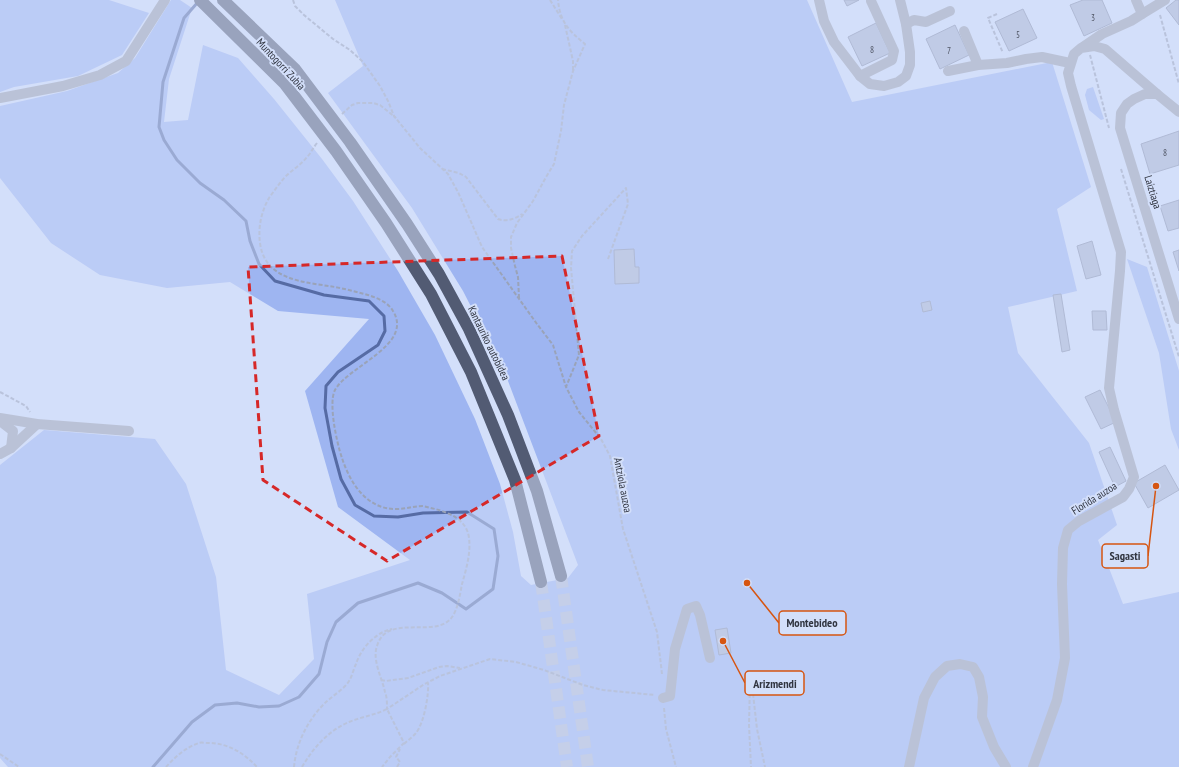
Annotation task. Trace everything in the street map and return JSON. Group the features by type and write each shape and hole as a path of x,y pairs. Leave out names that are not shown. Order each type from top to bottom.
{"highway":[{"name":"Muntogorri Zubia","path":"200,0 285,84 336,151 386,222 431,294 471,372 515,480 541,582"},
{"name":"Muntogorri Zubia","path":"223,0 294,69 350,142"},
{"name":"Kantauriko autobidea","path":"350,142 407,224 439,274 469,328 508,415 534,484 561,576"}],"street":[{"path":"0,98 63,86 100,75 126,61 165,0"},
{"path":"819,0 824,21 834,42 860,76 870,84 884,86 898,82 906,76 910,66 910,52 906,24 900,0"},
{"path":"1136,0 1142,14"},
{"path":"860,76 892,60 894,51 871,1"},
{"path":"948,71 978,65 1007,63 1042,57 1070,63 1074,54 1102,34 1131,21 1161,3"},
{"path":"906,24 914,20 926,22 950,11"},
{"path":"964,31 978,65"},
{"path":"1081,48 1094,46 1105,49 1179,112"},
{"name":"Florida auzoa","path":"1033,767 1057,700 1065,658 1062,584 1063,548 1068,530 1079,521 1123,497 1129,489 1134,477 1109,388 1121,252 1071,86 1068,73 1070,63"},
{"name":"Laiztiaga","path":"1157,94 1145,94 1127,104 1122,113 1120,128 1179,319"},
{"path":"0,420 129,431"},
{"path":"0,420 12,431 11,448"},
{"path":"0,454 11,448 37,424"},
{"path":"663,698 670,696 676,649 687,609 696,606 700,615 710,658"},
{"path":"909,767 924,698 935,677 948,666 960,664 973,667 979,677 983,697 982,717 994,748 1006,767"}],"path":[{"path":"293,0 295,6 304,15 332,39 350,50 363,62 382,91 395,117"},
{"path":"519,300 520,290 512,254 511,237 517,223 533,201 554,164 561,131 564,105 573,71 585,44 564,24 550,0"},
{"path":"558,0 560,14 573,61 573,71"},
{"path":"1161,3 1179,84"},
{"path":"997,14 988,18 1007,63"},
{"path":"342,115 352,105 358,103 373,103 380,105 395,117"},
{"name":"Antziola auzoa","path":"395,117 420,148 448,174 458,192 482,247 553,345 566,387 579,412 601,438 610,456 623,529 657,632 662,678"},
{"path":"294,767 296,750 309,722 314,714 348,682 359,656 374,638 386,630 440,625 447,622 452,617 457,603 469,552 469,536 466,527 458,518 424,506 395,509 382,507 363,497 352,482 341,456 332,404 334,391 346,378 391,342 396,332 396,317 394,311 390,306 375,298 342,288 297,281 277,272 266,262 262,254 259,227 261,217 268,200 286,176 309,156 319,140"},
{"path":"442,169 459,173 466,177 498,219 506,221 523,214"},
{"path":"566,387 579,355 571,268 572,251 582,236 626,188 628,204 608,259"},
{"path":"0,392 26,406 37,424"},
{"path":"396,629 383,634 377,645 375,655 386,694 387,709 404,743"},
{"path":"302,767 308,756 320,742 334,730 349,722 387,709 428,682 440,676 490,659 516,662 544,670 583,685 619,692 651,694 663,698 666,729 676,767"},
{"path":"382,680 386,681 408,678 439,667 448,666 462,668"},
{"path":"751,767 749,725 751,676 765,767"},
{"path":"382,767 404,743 417,732 421,725 428,695 428,682"},
{"path":"166,767 186,749 199,743 216,743 232,747 251,760 257,767"},
{"path":"397,767 400,762 396,757 404,743"},
{"path":"0,754 19,767"}],"highlighted area":[{"path":"562,256 599,436 387,561 263,480 248,267"}],"shaded area":[{"path":"0,0 109,0 149,13 122,55 78,76 14,87 0,92"},
{"path":"171,0 180,0 192,8 169,79 164,122 188,120 203,45 238,58 274,99 322,159 353,201 398,271 435,335 475,419 500,484 513,532 521,576 531,585 568,578 578,565 505,373 463,291 412,208 328,93 363,66 335,0 807,0 852,102 1052,62 1091,187 1057,209 1077,291 1008,307 1018,353 1089,443 1117,525 1098,540 1123,604 1179,592 1179,767 8,767 0,758 0,465 44,430 155,439 186,484 216,577 226,670 279,695 314,659 307,594 410,560 338,507 305,391 369,319 278,311 230,282 167,288 100,275 51,243 0,178 0,106 67,91 118,73 135,58"},
{"path":"1093,87 1104,119 1101,120 1089,110 1085,95 1087,89"},
{"path":"1127,259 1147,267 1179,371 1179,450 1171,429 1159,353"}],"building":[{"path":"844,0 859,0 847,6"},
{"path":"1083,0 1102,0 1112,23 1084,36 1070,5"},
{"path":"1176,0 1179,0 1179,25 1166,8"},
{"path":"1023,9 1037,38 1009,51 995,22"},
{"path":"876,23 890,53 862,66 848,37"},
{"path":"955,25 969,55 940,69 926,39"},
{"path":"1179,131 1179,165 1150,174 1141,144"},
{"path":"1179,200 1179,228 1168,231 1160,206"},
{"path":"1092,241 1101,275 1086,279 1077,246"},
{"path":"634,249 635,267 639,267 639,283 615,284 614,250"},
{"path":"1179,250 1179,271 1173,252"},
{"path":"1061,294 1070,350 1062,352 1053,295"},
{"path":"930,301 932,310 923,312 921,303"},
{"path":"1092,311 1106,311 1107,330 1093,330"},
{"path":"1100,390 1116,422 1101,429 1085,397"},
{"path":"1110,447 1126,481 1115,487 1099,452"},
{"path":"1165,465 1179,490 1148,508 1134,483"},
{"path":"727,628 731,653 719,655 715,630"}],"waterway":[{"path":"153,767 192,722 215,705 237,703 259,707 279,706 299,697 319,674 327,642 336,622 358,603 418,583 442,593 466,609 493,589 498,556 494,529 467,512 423,513 398,517 374,516 355,505 341,479 332,446 325,408 326,386 338,372 378,345 385,331 384,316 369,301 324,295 275,281 259,264 250,241 246,221 224,200 200,183 177,160 164,140 159,127 163,82 184,18 198,2"}],"tunnel":[{"path":"561,576 588,767"},
{"path":"541,582 567,767"}],"place":[{"name":"Sagasti","path":"1156,486"},
{"name":"Montebideo","path":"747,583"},
{"name":"Arizmendi","path":"723,641"}]}
